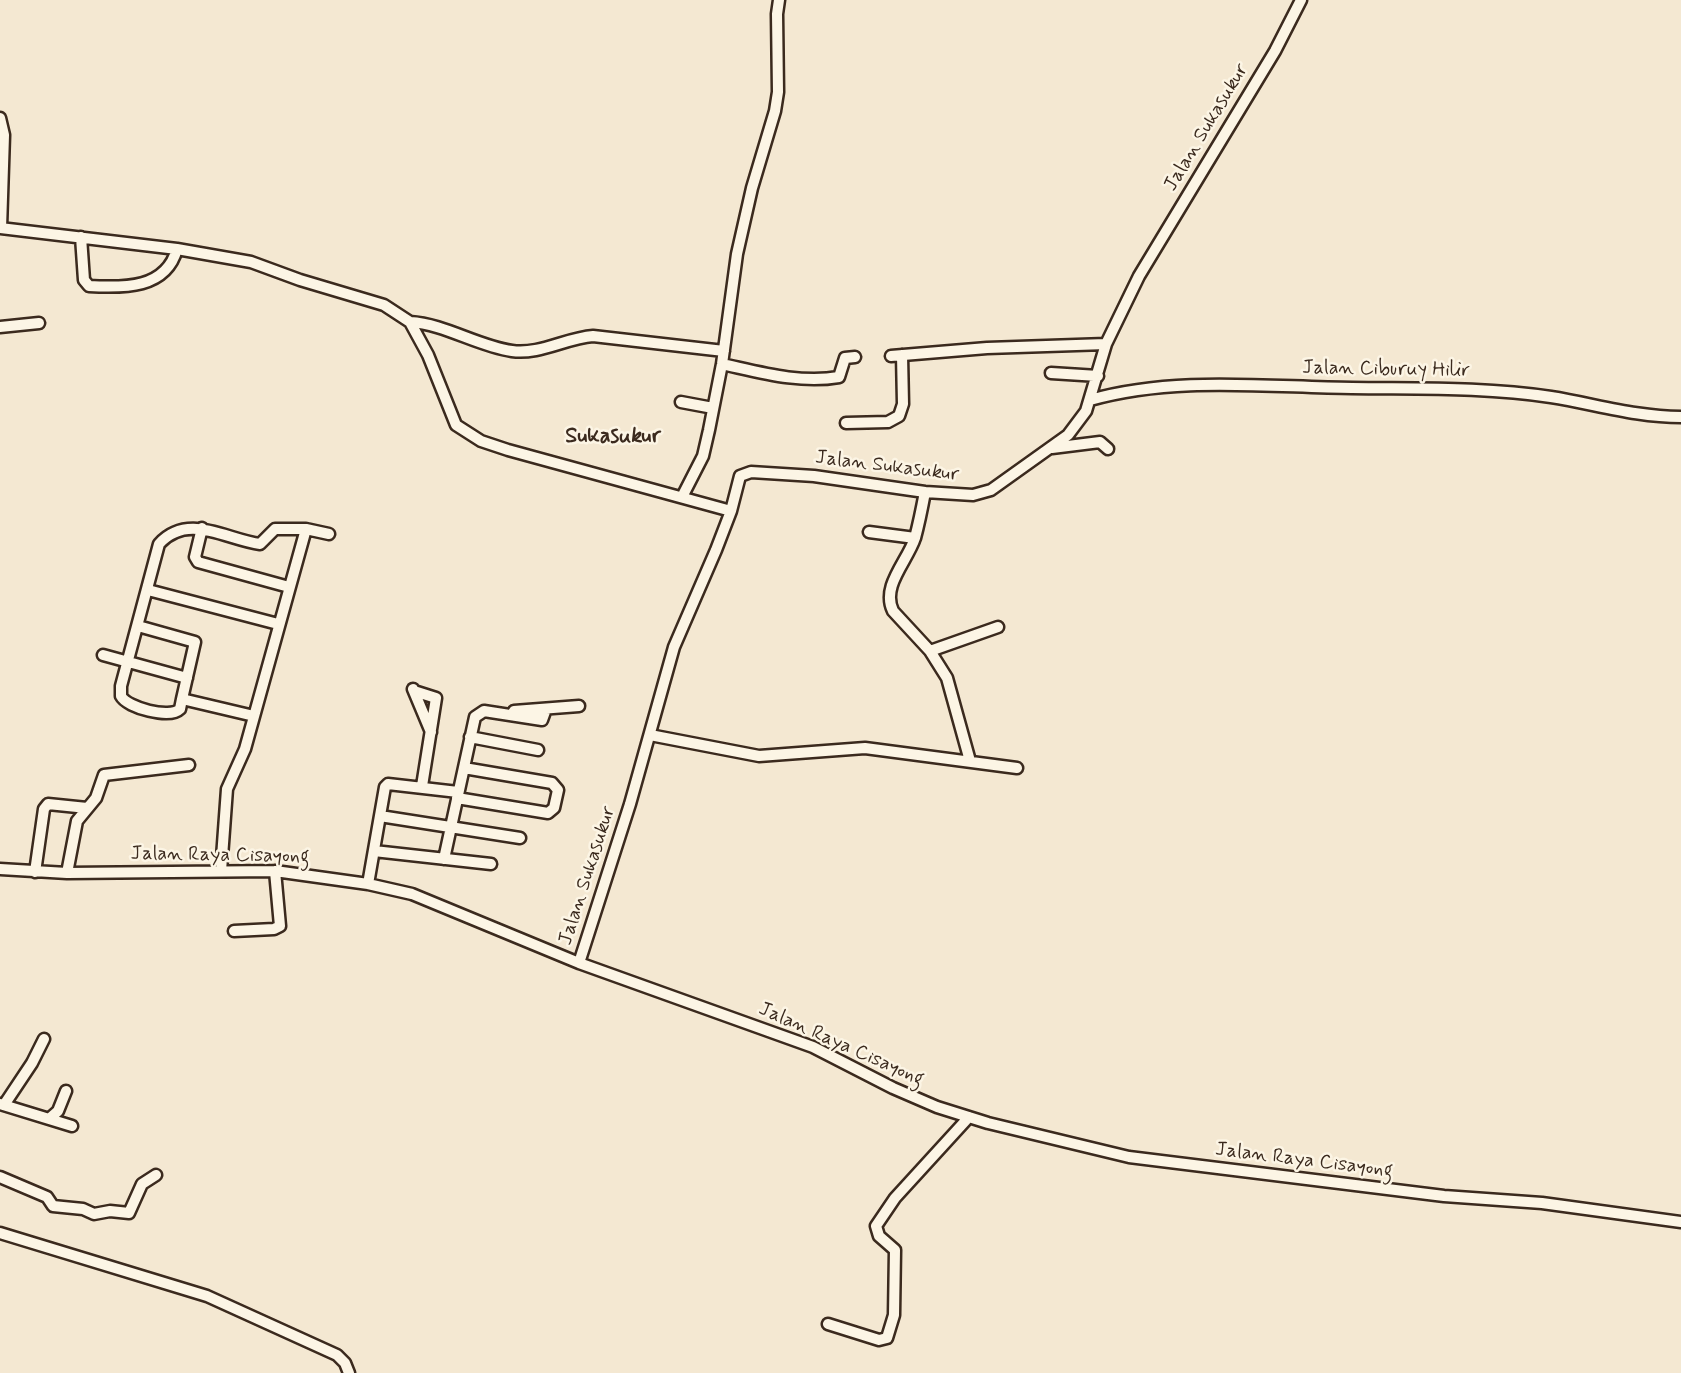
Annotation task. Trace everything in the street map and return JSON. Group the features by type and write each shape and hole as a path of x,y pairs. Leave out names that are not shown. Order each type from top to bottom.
{"street":[{"path":"682,497 703,456 722,364 737,254 778,92 777,14 779,0"},
{"name":"Jalan Sukasukur","path":"579,963 650,735 674,647 731,511 737,481 744,472 751,472 854,480 925,492 981,494 1068,435 1090,400 1106,344 1139,276 1275,51 1300,0"},
{"path":"0,118 4,135 0,228 177,249 251,262 300,280 366,298 384,305 410,322 512,351 531,351 573,338 593,336 724,351"},
{"path":"81,237 84,280 89,286 129,287 146,282 166,272 173,264 177,249"},
{"path":"410,322 428,355 456,425 465,432 508,450 731,511"},
{"path":"0,327 39,323"},
{"path":"846,423 888,422 899,416 903,404 897,356 987,348 1106,344"},
{"path":"722,364 777,375 829,378 839,377 845,358 855,357"},
{"path":"1051,373 1098,376"},
{"name":"Jalan Ciburuy Hilir","path":"1090,400 1125,390 1188,385 1423,387 1552,398 1649,417 1681,417"},
{"path":"681,402 713,408"},
{"path":"1050,448 1100,442 1108,449"},
{"path":"925,492 915,538 894,581 889,594 890,603 893,611 930,651 952,692 970,761"},
{"path":"202,528 195,557 198,562 289,587"},
{"path":"138,626 195,642 180,709 174,714 124,702 121,686 159,544 172,534 202,528 260,544 275,529 306,529 329,534"},
{"path":"221,871 227,789 245,749 306,529"},
{"path":"869,532 915,538"},
{"path":"148,590 278,624"},
{"path":"930,651 998,627"},
{"path":"103,655 188,678"},
{"path":"422,786 431,733 436,698 412,688 431,733"},
{"path":"182,699 254,716"},
{"path":"444,859 477,713 480,711 542,720 546,709 579,706"},
{"path":"650,735 759,756 865,748 920,758 970,761 1017,768"},
{"path":"470,737 538,750"},
{"path":"67,873 76,821 96,798 102,777 107,773 189,765"},
{"path":"368,884 388,784 422,786 548,813 554,808 558,790 552,783 464,768"},
{"path":"35,872 44,809 48,804 57,803 87,808"},
{"path":"380,816 520,838"},
{"path":"374,851 491,864"},
{"name":"Jalan Raya Cisayong","path":"0,869 67,873 275,871 368,884 412,894 579,963 813,1047 893,1088 969,1117 1129,1157 1444,1196 1542,1203 1681,1222"},
{"path":"234,931 274,929 280,926 275,871"},
{"path":"44,1039 32,1063 2,1105 72,1125"},
{"path":"49,1119 58,1112 66,1091"},
{"path":"828,1324 879,1340 887,1338 894,1315 895,1250 879,1236 876,1226 895,1198 969,1117"},
{"path":"0,1178 44,1195 53,1206 83,1209 94,1214 110,1211 129,1214 142,1185 156,1175"},
{"path":"0,1233 207,1296 337,1355 349,1373"}],"district":[{"name":"Sukasukur","path":"613,437"}]}
